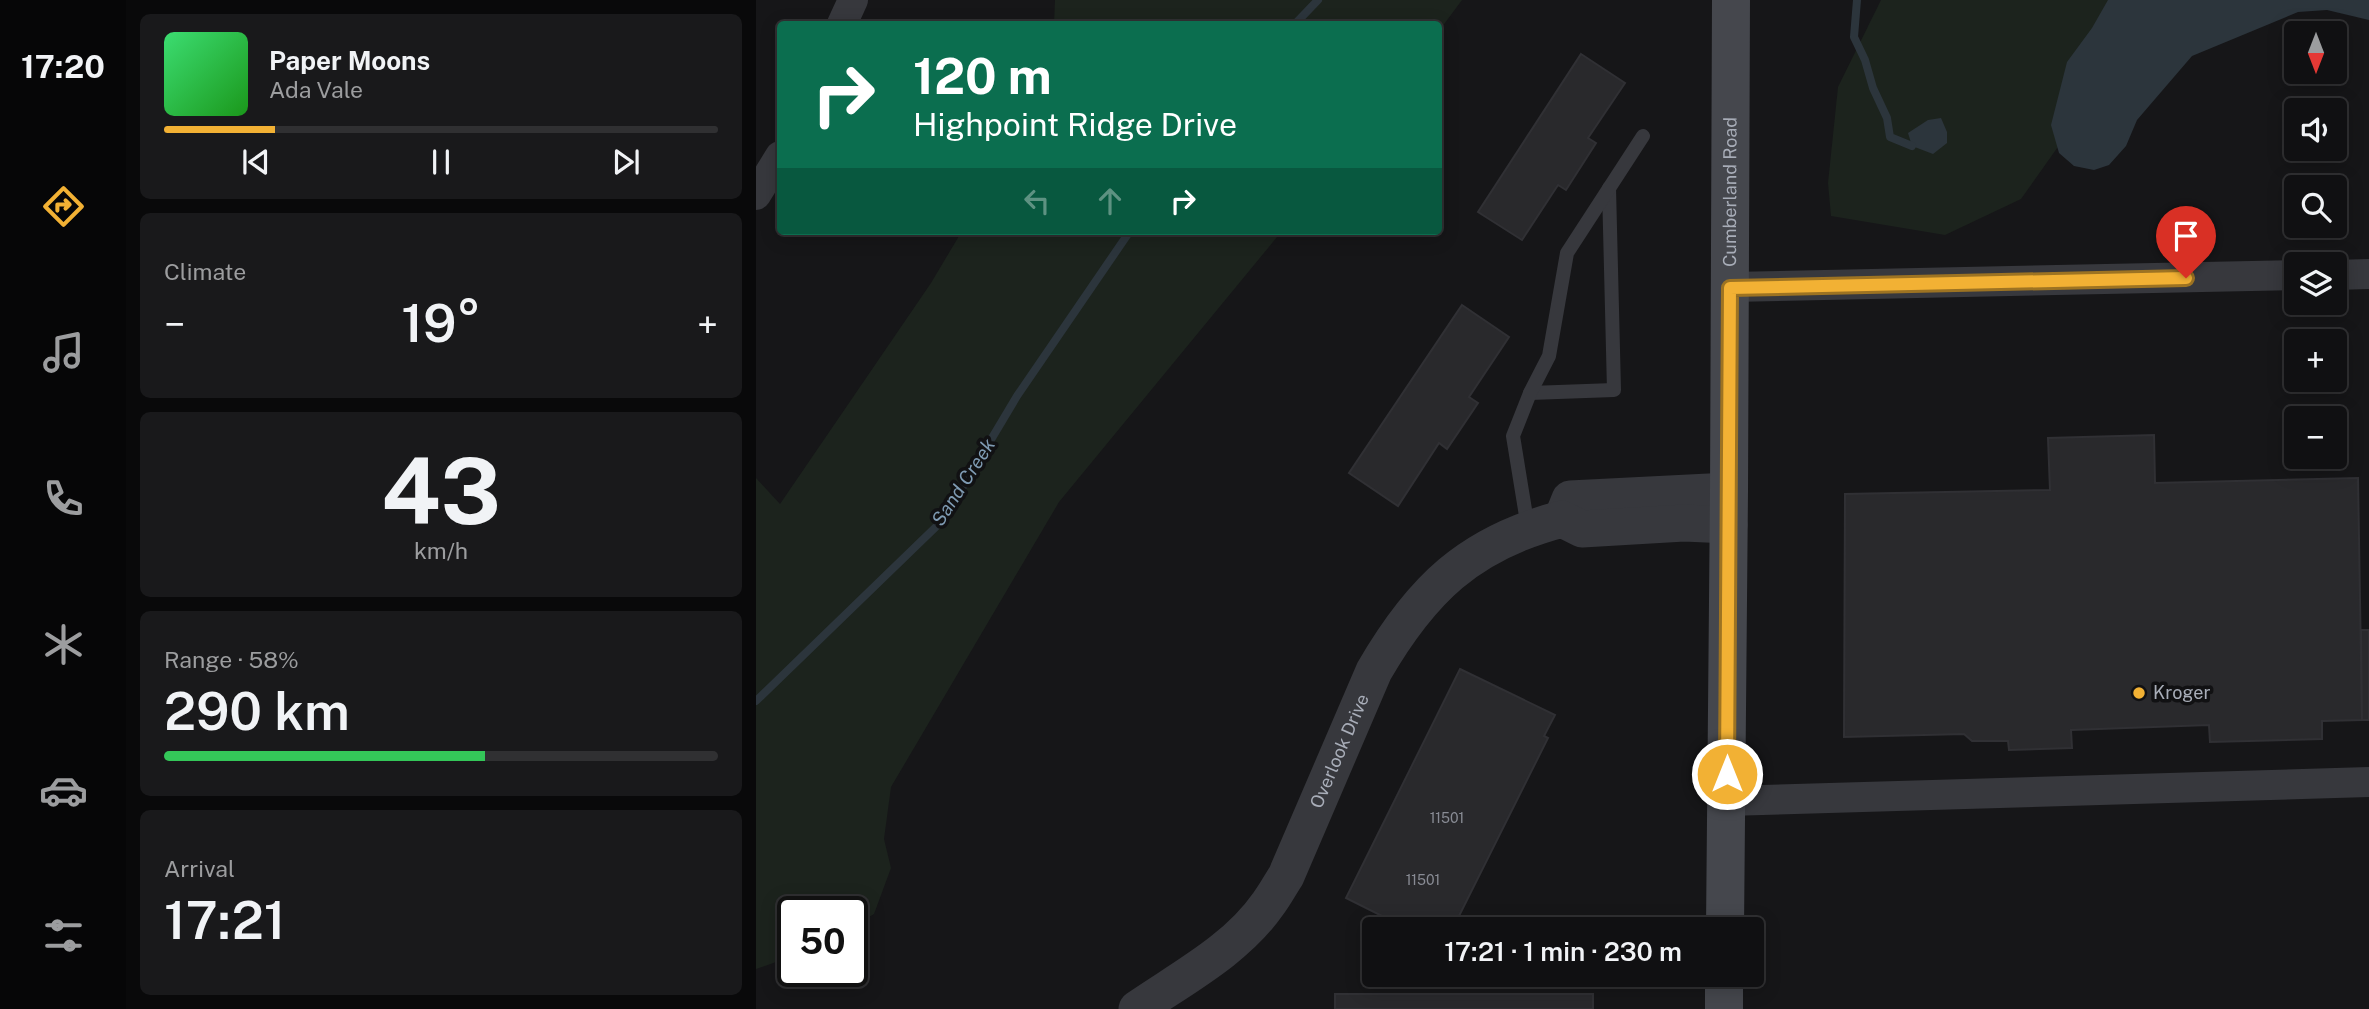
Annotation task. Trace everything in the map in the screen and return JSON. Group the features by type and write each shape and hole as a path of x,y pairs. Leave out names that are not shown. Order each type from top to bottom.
{"main road":[{"name":"Cumberland Road","path":"1725,917 1731,0"},
{"path":"1724,987 1724,1009"}],"street":[{"path":"843,21 853,0"},
{"path":"756,195 777,161"},
{"path":"2347,275 2369,274"},
{"path":"1730,288 2284,275"},
{"path":"1545,523 1582,529 1684,523 1729,508"},
{"name":"Overlook Drive","path":"1137,1009 1218,954 1267,906 1286,876 1374,671 1392,640 1417,607 1445,577 1475,555 1545,523"},
{"path":"1727,801 2369,782"}],"lane":[{"path":"1545,523 1513,436 1530,393 1549,356 1567,253 1643,136"},
{"path":"1530,393 1614,390 1609,188"}],"shaded area":[{"path":"1055,0 1462,0 1442,27 1442,21 1054,21"},
{"path":"1881,0 2162,0 2021,199 1945,235 1831,216 1828,183 1838,87"},
{"path":"2108,0 2369,0 2369,20 2327,10 2298,12 2192,56 2137,120 2126,146 2109,165 2094,170 2074,166 2059,153 2051,125 2067,62"},
{"path":"1941,118 1947,132 1947,143 1933,154 1912,146 1908,133 1928,120"},
{"path":"960,235 1279,235 1059,502 891,787 884,839 891,868 874,914 868,918 868,896 777,896 777,962 756,969 756,478 780,504 931,283"}],"building":[{"path":"1581,54 1625,83 1588,138 1596,143 1566,190 1558,185 1522,240 1478,212"},
{"path":"1462,305 1509,337 1469,397 1478,403 1447,449 1439,443 1398,506 1349,473"},
{"path":"2154,435 2155,483 2358,478 2362,720 2322,721 2322,739 2210,742 2209,725 2071,730 2072,748 2009,750 2008,741 1972,741 1964,734 1844,737 1845,494 2050,490 2048,438"},
{"path":"2361,630 2369,630 2369,720 2362,720"},
{"path":"1460,669 1555,715 1544,736 1548,738 1458,917 1384,917 1346,898"},
{"path":"1335,994 1593,994 1593,1009 1335,1009"}],"waterway":[{"name":"Sand Creek","path":"1298,21 1318,0"},
{"path":"1857,0 1854,37 1887,118 1890,137 1912,146"},
{"name":"Sand Creek","path":"756,701 943,520 1017,396 1127,235"}],"place":[{"name":"Kroger","path":"2139,693"}],"route":[{"path":"1727,774 1730,288 2186,278"}]}
